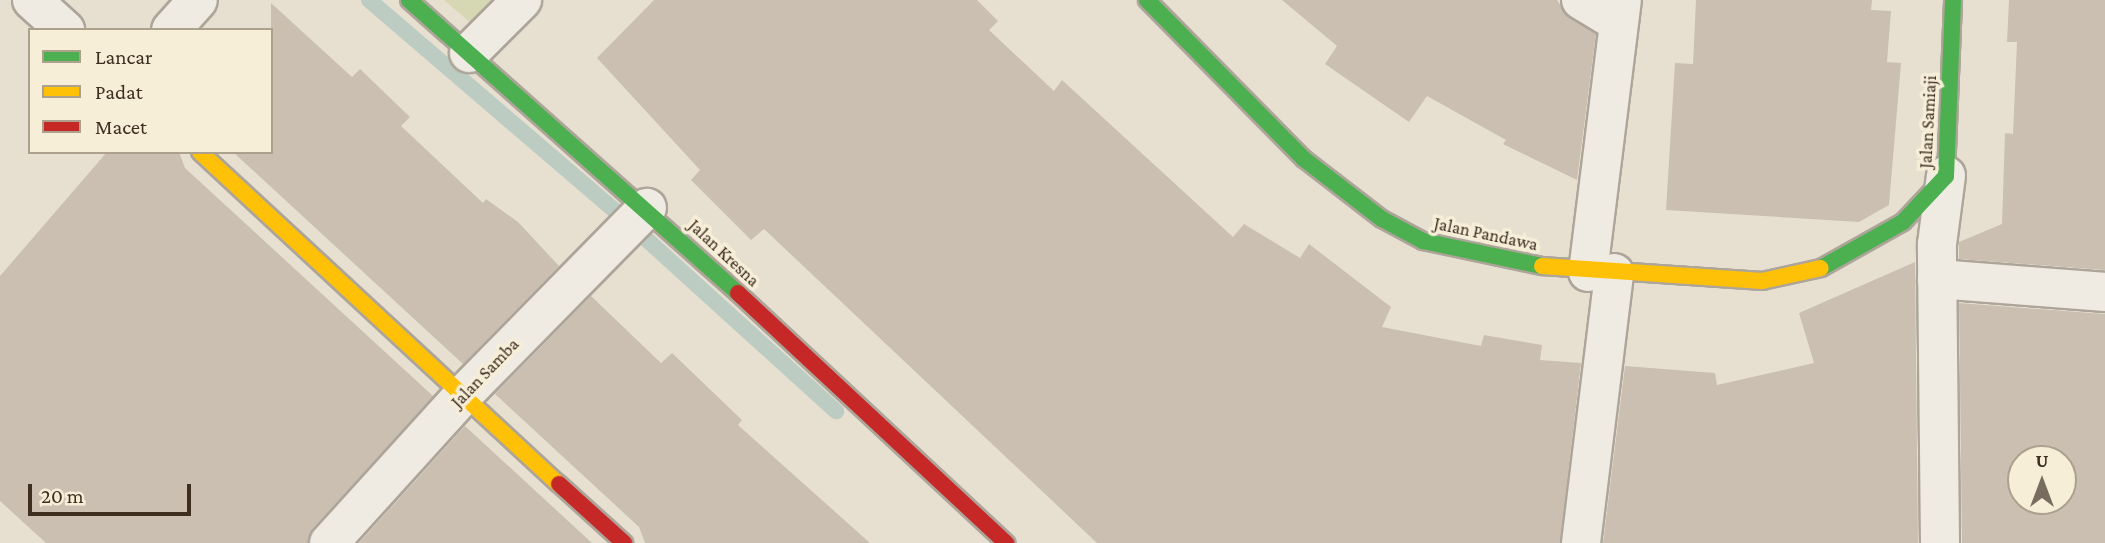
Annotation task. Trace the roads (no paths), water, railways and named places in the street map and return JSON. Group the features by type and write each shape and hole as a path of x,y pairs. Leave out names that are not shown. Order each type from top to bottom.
{"street":[{"path":"32,0 63,28"},
{"path":"173,28 198,0"},
{"name":"Jalan Kresna","path":"409,0 647,208 1006,543"},
{"path":"469,53 522,0"},
{"name":"Jalan Pandawa","path":"1147,0 1304,159 1382,219 1423,241 1466,254 1601,272 1762,281 1823,267"},
{"path":"1581,0 1621,11 1581,543"},
{"name":"Jalan Samiaji","path":"1823,267 1903,222 1946,176 1953,0"},
{"path":"202,154 624,543"},
{"path":"1940,543 1937,279 1946,176"},
{"name":"Jalan Samba","path":"328,543 464,394 647,208"},
{"path":"1937,279 2105,292"}],"waterway":[{"path":"369,0 628,222"},
{"path":"634,228 836,411"}]}
